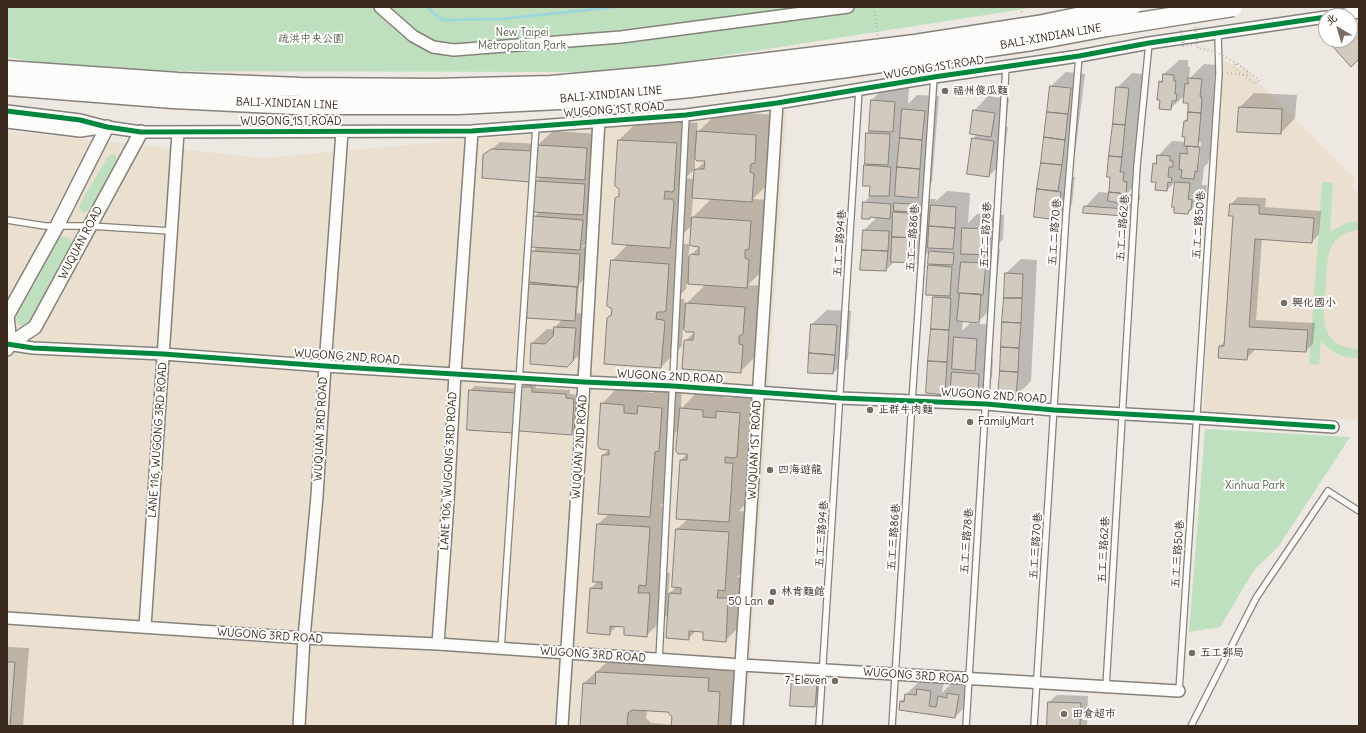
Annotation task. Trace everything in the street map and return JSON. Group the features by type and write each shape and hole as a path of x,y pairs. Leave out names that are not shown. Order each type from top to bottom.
{"highway":[{"name":"BALI-XINDIAN LINE","path":"7,70 178,82 301,87 435,88 551,85 662,75 915,44 1038,25 1132,7"},
{"name":"BALI-XINDIAN LINE","path":"7,86 173,99 302,105 458,105 580,99 691,88 847,68 1032,41 1106,27 1233,7"}],"street":[{"path":"380,7 413,36 433,47 454,50 622,37 848,7"},
{"name":"WUGONG 1ST ROAD","path":"7,111 80,120 141,132 472,131 598,120 686,115 777,103 934,77 1079,56 1148,43 1318,18"},
{"name":"WUQUAN 1ST ROAD","path":"737,726 777,103"},
{"name":"WUQUAN 2ND ROAD","path":"562,726 584,382 598,120"},
{"name":"WUGONG 1ST ROAD","path":"7,122 80,131 107,126"},
{"path":"8,346 7,316 57,226 107,126"},
{"name":"LANE 106, WUGONG 3RD ROAD","path":"438,644 472,131"},
{"name":"WUQUAN ROAD","path":"8,346 35,327 141,132"},
{"name":"LANE 116, WUGONG 3RD ROAD","path":"145,627 178,132"},
{"name":"WUQUAN 3RD ROAD","path":"299,726 304,638 317,496 324,366 342,132"},
{"name":"WUGONG 2ND ROAD","path":"8,346 163,354 324,366 673,386 840,398 986,404 1054,410 1333,427"},
{"name":"WUGONG 3RD ROAD","path":"7,618 304,638 438,644 742,666 1179,691"}],"lane":[{"name":"五工二路50巷","path":"1197,418 1219,73 1218,34"},
{"name":"五工二路62巷","path":"1122,414 1137,166 1148,43"},
{"name":"五工二路70巷","path":"1054,410 1066,214 1079,56"},
{"name":"五工二路78巷","path":"986,404 1006,67"},
{"name":"五工二路86巷","path":"912,401 934,77"},
{"name":"五工二路94巷","path":"840,398 859,89"},
{"path":"659,660 686,115"},
{"path":"502,649 536,126"},
{"path":"7,220 44,226 90,226 171,231"},
{"name":"五工三路94巷","path":"819,726 840,398"},
{"name":"五工三路86巷","path":"892,726 912,401"},
{"name":"五工三路78巷","path":"966,726 986,404"},
{"name":"五工三路70巷","path":"1034,726 1054,410"},
{"name":"五工三路62巷","path":"1106,687 1122,414"},
{"name":"五工三路50巷","path":"1179,691 1197,418"},
{"path":"1191,726 1256,598 1328,491 1359,511"}],"path":[{"path":"874,7 878,41"},
{"path":"1194,22 1198,49 1204,48 1237,63 1259,80 1255,84 1233,67 1236,63 1249,73 1247,75 1219,73"},
{"path":"1181,25 1183,46 1197,44"}],"shaded area":[{"name":"興化國小","path":"1222,59 1251,75 1356,179 1350,186 1359,194 1358,420 1203,412"},
{"path":"787,111 746,726 7,726 7,131 263,158"}],"green space":[{"name":"New Taipei Metropolitan Park","path":"7,7 1037,7 619,72 80,71 7,57"},
{"path":"112,154 116,155 116,167 91,207 85,212 82,212 79,208 80,204 107,158"},
{"path":"1322,182 1333,183 1330,232 1346,223 1359,221 1359,230 1348,232 1341,236 1335,241 1329,253 1327,263 1324,317 1329,335 1336,342 1345,347 1359,349 1359,358 1337,354 1321,341 1319,365 1309,364"},
{"path":"61,237 69,238 72,245 28,323 25,326 21,326 17,323 16,318"},
{"name":"Xinhua Park","path":"1205,429 1350,437 1278,547 1254,570 1220,627 1189,632"}],"building":[{"path":"1358,29 1359,59 1351,67 1334,48 1358,48"},
{"path":"1163,74 1174,75 1174,81 1176,81 1176,101 1172,101 1171,110 1159,109 1160,100 1157,100 1159,81 1162,82"},
{"path":"1188,78 1202,79 1200,97 1202,97 1201,113 1188,112 1188,103 1183,103 1185,83 1188,84"},
{"path":"1050,86 1071,88 1068,114 1047,112"},
{"path":"1116,87 1129,88 1125,125 1113,124"},
{"path":"871,100 895,102 893,132 869,131"},
{"path":"1239,107 1282,109 1281,134 1237,132"},
{"path":"902,109 925,111 922,140 900,138"},
{"path":"973,110 995,113 991,137 970,134"},
{"path":"1047,112 1068,114 1065,140 1044,137"},
{"path":"1188,112 1201,113 1198,147 1184,146 1185,137 1182,137 1184,121 1187,121"},
{"path":"1113,124 1125,125 1122,157 1109,156"},
{"path":"697,131 756,135 755,163 751,164 750,172 754,174 752,202 692,198 694,170 704,169 705,161 697,161 695,159"},
{"path":"866,133 890,134 888,165 865,164"},
{"path":"1044,137 1065,140 1062,165 1041,163"},
{"path":"900,138 922,140 920,169 897,167"},
{"path":"972,138 994,141 989,177 967,174"},
{"path":"618,140 677,143 674,191 665,191 664,199 672,199 674,202 670,248 612,244 615,198 619,196 619,189 615,186"},
{"path":"537,145 587,148 585,180 535,177"},
{"path":"1187,146 1200,147 1197,172 1195,171 1194,179 1181,178 1182,170 1179,169 1180,153 1187,154"},
{"path":"492,149 533,151 530,182 482,178 483,155"},
{"path":"1157,155 1170,156 1170,161 1173,161 1173,167 1169,167 1168,177 1172,178 1171,183 1168,182 1167,191 1155,190 1156,182 1151,182 1153,163 1156,164"},
{"path":"1109,156 1122,157 1120,172 1124,172 1123,181 1127,182 1126,194 1109,192 1110,177 1107,177"},
{"path":"1041,163 1062,165 1058,191 1037,189"},
{"path":"864,165 891,167 889,196 869,196 870,186 863,186"},
{"path":"897,167 920,169 918,198 895,196"},
{"path":"535,181 585,184 583,215 533,212"},
{"path":"1175,182 1190,183 1188,199 1192,200 1191,210 1189,210 1188,214 1174,213 1174,207 1172,207"},
{"path":"1037,189 1061,192 1058,220 1034,217"},
{"path":"1109,192 1120,193 1120,203 1108,201"},
{"path":"863,202 891,204 890,219 870,217 870,219 862,219"},
{"path":"894,203 914,204 914,212 894,211"},
{"path":"1230,204 1259,205 1259,214 1314,218 1312,243 1255,239 1249,327 1308,330 1306,352 1248,349 1247,360 1218,358 1219,346 1224,346 1233,216 1229,216"},
{"path":"931,205 956,207 955,228 929,226"},
{"path":"1084,206 1126,209 1125,216 1083,213"},
{"path":"893,212 921,214 920,238 892,237"},
{"path":"533,216 583,220 580,250 531,247"},
{"path":"692,217 751,221 749,249 745,250 745,258 749,260 747,288 688,284 689,256 691,254 699,255 699,247 690,245"},
{"path":"929,226 955,228 953,249 928,248"},
{"path":"962,228 990,229 989,255 961,254"},
{"path":"863,230 889,231 888,251 862,250"},
{"path":"892,237 920,238 919,263 891,262"},
{"path":"862,250 888,251 886,271 860,270"},
{"path":"531,251 580,254 578,287 529,282"},
{"path":"929,251 954,253 953,265 928,264"},
{"path":"611,260 669,264 666,311 657,312 656,319 663,320 665,322 661,368 604,364 607,318 611,316 612,309 607,306"},
{"path":"961,262 986,263 983,295 958,293"},
{"path":"928,265 952,267 950,296 926,295"},
{"path":"1005,273 1023,274 1022,298 1004,298"},
{"path":"529,284 577,287 575,321 526,318"},
{"path":"960,293 981,294 979,323 957,321"},
{"path":"933,297 951,298 949,330 931,329"},
{"path":"1004,298 1022,298 1021,323 1002,322"},
{"path":"686,303 745,307 743,334 739,336 739,344 743,345 741,373 682,369 684,341 693,340 694,332 686,332 684,330"},
{"path":"1002,322 1021,323 1019,348 1001,347"},
{"path":"811,324 837,325 835,355 809,353"},
{"path":"554,327 576,328 573,361 567,367 530,364 531,343 545,344 553,336"},
{"path":"931,329 949,330 947,362 928,361"},
{"path":"954,337 977,339 975,371 952,369"},
{"path":"1001,347 1019,348 1018,372 1000,371"},
{"path":"809,353 835,355 833,374 808,373"},
{"path":"928,361 947,362 945,395 926,393"},
{"path":"1000,371 1018,372 1016,397 998,396"},
{"path":"952,372 979,374 978,393 972,398 950,397"},
{"path":"522,387 532,387 532,392 566,394 566,398 574,399 572,435 519,431"},
{"path":"469,390 516,393 514,433 467,430"},
{"path":"601,403 624,405 624,413 637,414 638,406 662,408 659,451 655,452 650,517 598,514 602,455 609,455 609,450 600,449 598,446"},
{"path":"680,408 703,410 703,417 716,418 716,411 740,413 737,456 735,458 725,457 725,463 733,463 729,522 676,519 680,460 687,460 687,454 678,454 676,451"},
{"path":"597,524 650,527 646,586 639,585 638,593 650,593 647,637 624,635 624,627 610,626 610,635 587,633 590,588 602,589 602,582 593,582"},
{"path":"676,529 729,532 725,591 718,590 717,598 728,598 726,642 703,640 703,632 689,631 689,640 666,638 669,593 681,594 681,588 672,587"},
{"path":"7,662 15,662 10,726 7,726"},
{"path":"596,672 709,678 708,691 720,692 718,726 671,726 672,717 668,712 632,710 628,713 627,726 580,726 583,683 595,684"},
{"path":"792,676 811,678 817,684 815,707 790,706"},
{"path":"917,689 931,691 929,706 936,707 938,696 947,698 947,693 959,695 955,718 899,710 900,701 904,702 905,694 916,695"},
{"name":"田倉超市","path":"1048,702 1081,703 1080,726 1047,726"}],"waterway":[{"path":"427,7 442,20 501,19 615,7"}],"cycle path":[{"path":"7,111 80,120 107,127 141,132 472,131 686,115 777,103 934,77 1079,56 1149,43 1318,18"},
{"path":"7,344 33,348 163,354 325,366 673,386 840,398 986,404 1054,410 1333,427"}],"place":[{"name":"福州傻瓜麵","path":"945,91"},
{"name":"興化國小","path":"1284,303"},
{"name":"正群牛肉麵","path":"870,410"},
{"name":"FamilyMart","path":"970,422"},
{"name":"四海遊龍","path":"770,470"},
{"name":"林肯麵館","path":"773,592"},
{"name":"50 Lan","path":"771,602"},
{"name":"五工郵局","path":"1192,653"},
{"name":"7-Eleven","path":"835,681"},
{"name":"田倉超市","path":"1064,714"}],"park label":[{"name":"疏洪中央公園","path":"311,39"}]}
